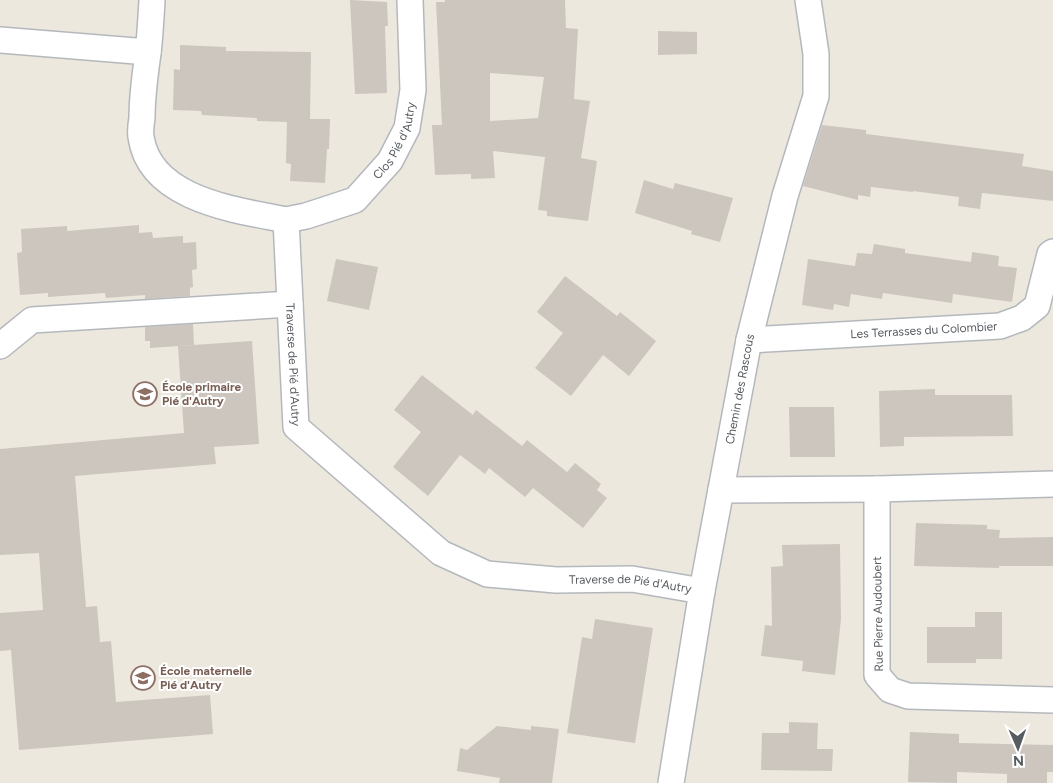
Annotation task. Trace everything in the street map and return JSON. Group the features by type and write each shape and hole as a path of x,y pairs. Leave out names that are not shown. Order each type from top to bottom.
{"street":[{"path":"152,0 148,52 143,83 141,137 149,160 162,178 194,196 220,207 286,220"},
{"name":"Clos Pié d'Autry","path":"286,220 306,216 355,200 390,162 407,128 413,90 410,0"},
{"name":"Chemin des Rascous","path":"671,783 702,591 749,340 785,196 816,96 816,54 808,0"},
{"path":"0,40 148,52"},
{"name":"Traverse de Pié d'Autry","path":"286,220 296,427 441,553 487,574 556,580 632,579 702,591"},
{"name":"Les Terrasses du Colombier","path":"749,340 1000,326 1022,318 1037,306 1050,254 1053,252"},
{"path":"0,346 32,320 290,304"},
{"path":"722,490 877,489 1053,484"},
{"name":"Rue Pierre Audoubert","path":"877,489 877,676 890,690 908,696 1053,700"}],"building":[{"path":"350,0 387,2 388,26 385,26 387,93 355,94"},
{"path":"445,0 565,0 566,28 578,29 574,99 590,101 581,158 597,161 588,221 547,216 547,211 538,210 545,157 493,151 495,178 471,179 471,174 435,175 432,125 442,125 436,2 445,2","holes":["490,73 544,77 538,118 490,121"]},
{"path":"658,31 697,32 697,54 658,55"},
{"path":"180,45 226,47 226,51 311,52 310,119 330,119 325,183 290,181 291,164 286,163 287,122 257,121 257,118 202,115 201,111 173,110 174,69 180,70"},
{"path":"822,125 866,130 866,134 1024,154 1022,166 1053,171 1053,201 982,193 980,209 958,206 959,197 913,191 871,187 870,197 858,195 858,200 803,186"},
{"path":"644,180 673,189 675,183 733,198 720,242 691,234 692,231 635,213"},
{"path":"139,225 139,233 152,232 153,238 183,236 183,243 196,242 197,269 192,270 193,287 190,288 190,296 145,299 145,295 106,298 105,293 48,297 48,293 20,295 17,253 22,252 21,229 67,226 67,231"},
{"path":"874,244 905,249 905,253 971,262 972,252 999,256 998,266 1017,268 1012,302 953,294 952,303 883,293 882,299 851,294 849,307 834,304 833,310 802,305 808,259 855,266 857,253 872,254"},
{"path":"336,259 378,267 369,310 327,301"},
{"path":"565,276 617,316 620,312 656,341 629,376 603,355 571,396 535,368 563,333 537,312"},
{"path":"193,324 194,345 150,348 150,341 145,341 145,327"},
{"path":"252,341 259,444 214,447 216,464 75,476 86,607 97,606 100,642 111,641 116,702 210,695 213,734 19,750 11,650 0,651 0,613 43,610 39,553 0,555 0,449 184,433 178,346"},
{"path":"422,375 473,415 476,410 522,446 527,440 567,472 575,463 601,484 597,490 607,498 583,528 533,488 525,497 489,468 485,474 460,455 428,496 393,467 421,432 394,410"},
{"path":"935,389 935,395 1012,395 1013,436 904,437 904,446 880,447 879,391"},
{"path":"789,407 834,407 835,457 790,457"},
{"path":"916,523 987,525 987,529 1000,530 999,538 1053,537 1053,566 999,566 999,568 914,566"},
{"path":"840,544 841,619 835,675 802,671 803,661 761,656 765,625 772,626 771,567 783,566 782,545"},
{"path":"975,612 1002,612 1002,659 976,659 976,663 927,663 927,627 975,627"},
{"path":"595,619 653,628 635,743 567,733 582,637 592,639"},
{"path":"789,722 818,723 817,749 833,749 832,771 761,770 762,733 789,733"},
{"path":"497,726 531,730 531,726 559,729 552,783 499,783 500,778 457,771 460,748 467,750"},
{"path":"910,732 959,734 959,743 1053,745 1053,772 1047,772 1047,783 1007,783 1007,774 957,772 957,783 908,782"}],"place":[{"name":"École primaire Pié d'Autry","path":"145,394"},
{"name":"École maternelle Pié d'Autry","path":"143,678"}]}
